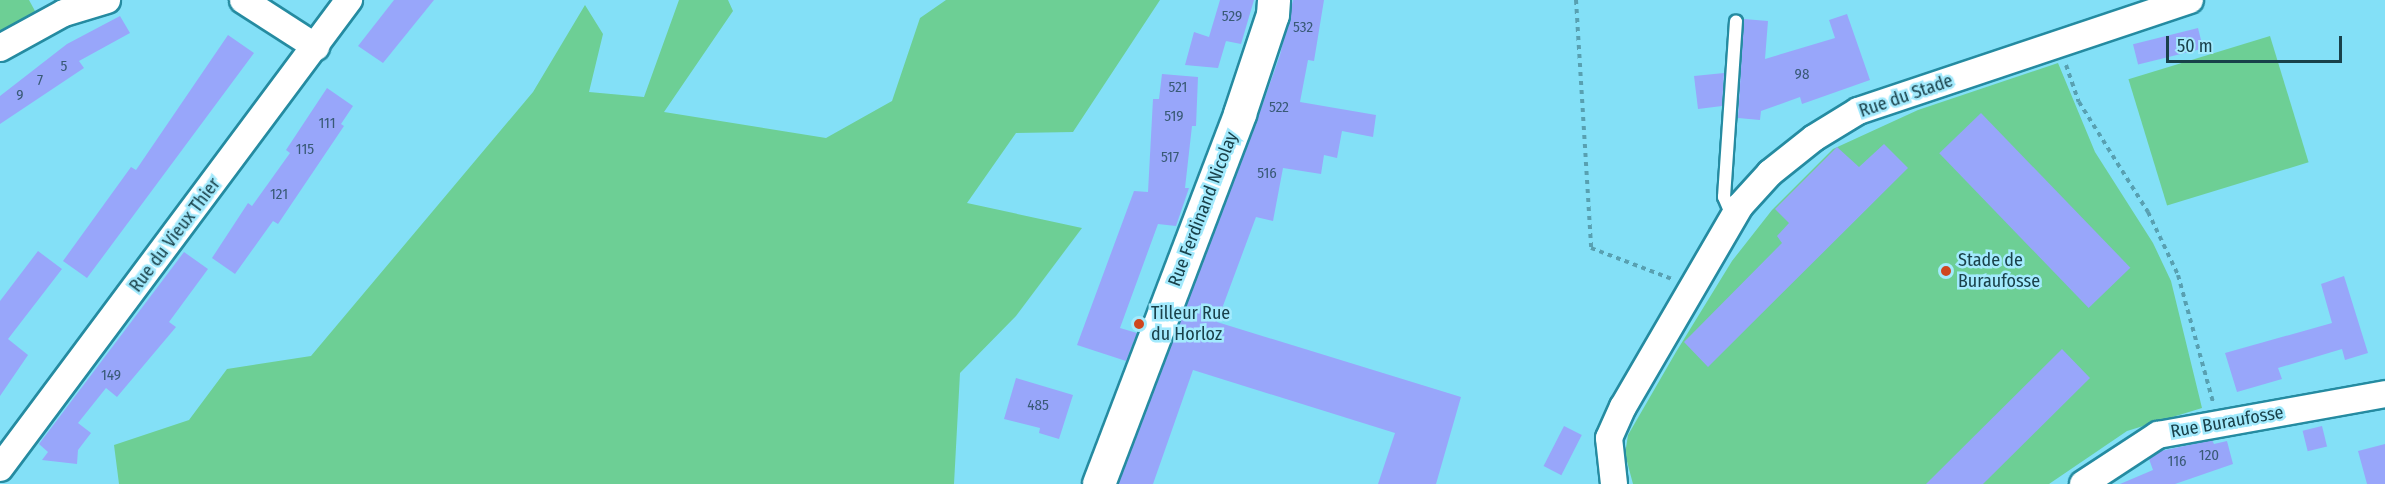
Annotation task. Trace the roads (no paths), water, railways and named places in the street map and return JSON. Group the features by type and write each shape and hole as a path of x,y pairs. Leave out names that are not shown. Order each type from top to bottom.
{"street":[{"path":"0,48 64,13 107,0"},
{"path":"243,0 316,47"},
{"name":"Rue du Vieux Thier","path":"0,468 350,0"},
{"name":"Rue Ferdinand Nicolay","path":"1099,484 1240,114 1273,15 1274,0"},
{"name":"Rue du Stade","path":"1614,484 1609,438 1692,286 1733,218 1770,173 1814,138 1858,111 2190,0"},
{"name":"Rue Buraufosse","path":"2083,484 2158,435 2385,394"}],"lane":[{"path":"1733,218 1724,197 1737,21"}],"place":[{"name":"Stade de Buraufosse","path":"1946,271"},
{"name":"Tilleur Rue du Horloz","path":"1139,324"}]}
